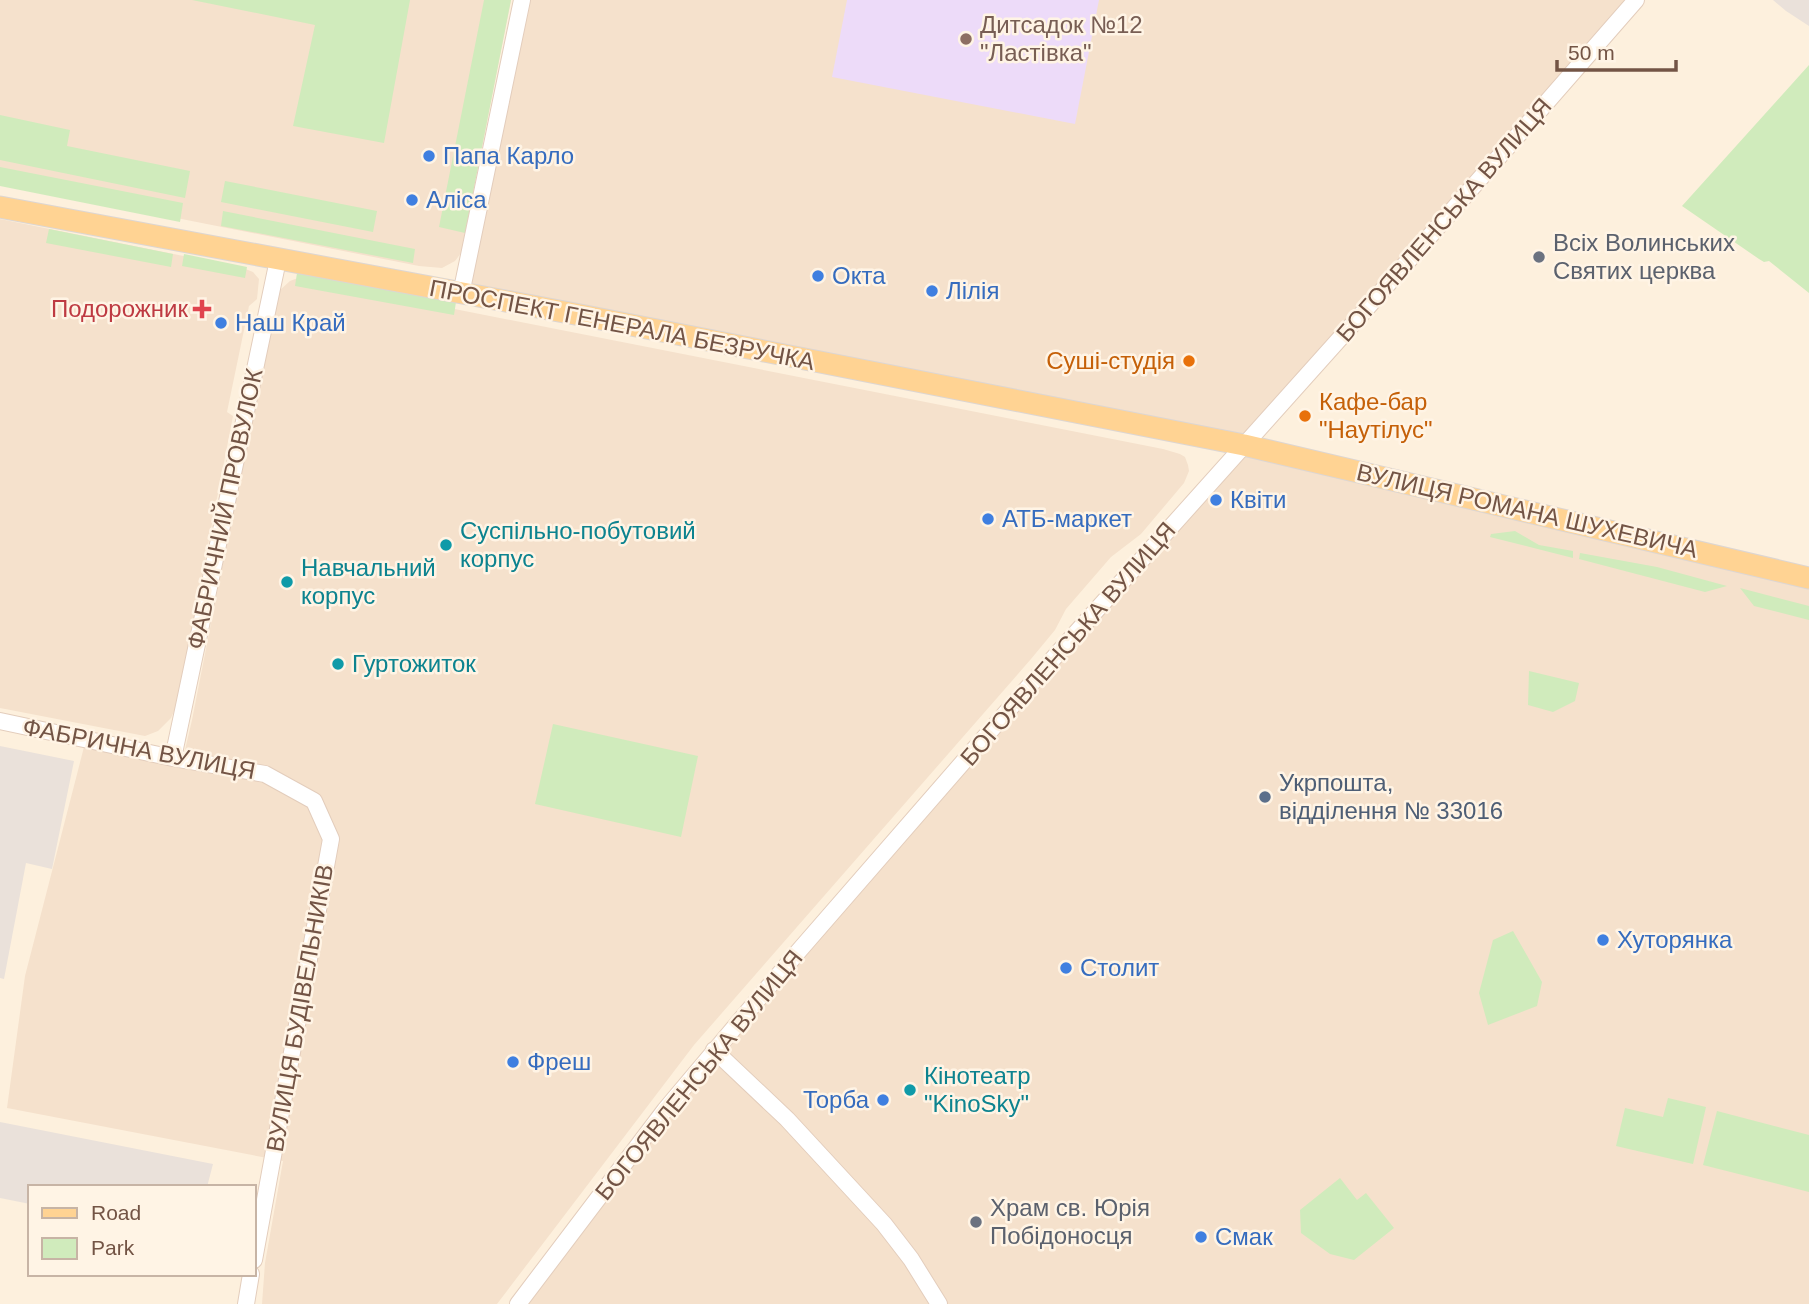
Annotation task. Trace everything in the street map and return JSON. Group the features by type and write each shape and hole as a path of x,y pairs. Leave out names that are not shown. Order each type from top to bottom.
{"main road":[{"name":"ПРОСПЕКТ ГЕНЕРАЛА БЕЗРУЧКА","path":"0,207 575,314 1244,444"},
{"name":"ВУЛИЦЯ РОМАНА ШУХЕВИЧА","path":"1244,444 1809,578"}],"street":[{"path":"461,294 522,0"},
{"name":"БОГОЯВЛЕНСЬКА ВУЛИЦЯ","path":"518,1304 664,1110 714,1050 1066,644 1360,316 1636,0"},
{"name":"ФАБРИЧНИЙ ПРОВУЛОК","path":"173,758 278,260"},
{"name":"ФАБРИЧНА ВУЛИЦЯ","path":"0,721 173,758 265,774 314,802 331,839"},
{"name":"ВУЛИЦЯ БУДІВЕЛЬНИКІВ","path":"256,1249 331,839"},
{"path":"714,1050 787,1119 884,1224 911,1259 939,1304"},
{"path":"246,1304 251,1276"}],"shaded area":[{"path":"0,0 511,0 461,253 455,261 442,268 419,266 0,183"},
{"path":"522,0 1636,0 1245,444 1809,578 1809,1304 518,1304 665,1110 1244,445 461,294"},
{"name":"Дитсадок №12 \"Ластівка\"","path":"847,0 1099,0 1075,124 832,77"},
{"path":"1773,0 1809,0 1809,26 1786,11"},
{"path":"0,219 243,268 253,272 259,279 257,299 249,306 227,412 233,416 177,704 171,718 158,731 145,736 0,708"},
{"path":"298,278 1163,449 1185,457 1188,465 1189,471 1184,483 1141,534 1111,557 1066,609 1055,630 1031,659 694,1045 497,1304 262,1304 265,1263 283,1161 7,1108 25,976 84,747 181,767 275,297 290,281"},
{"path":"0,746 74,761 52,869 26,863 4,979 0,978"},
{"path":"0,1122 213,1164 208,1185 28,1185 28,1204 0,1198"}],"green space":[{"path":"192,0 410,0 384,143 293,126 315,25"},
{"path":"484,0 511,0 465,233 439,227"},
{"path":"1809,65 1809,293 1769,261 1759,259 1682,206"},
{"path":"0,115 70,130 67,146 190,171 185,198 0,160"},
{"path":"0,167 183,203 180,222 0,186"},
{"path":"225,181 377,211 373,232 221,202"},
{"path":"223,211 415,249 413,263 221,226"},
{"path":"49,229 173,254 171,267 46,243"},
{"path":"184,254 247,267 245,278 182,266"},
{"path":"297,273 456,302 454,315 295,286"},
{"path":"1515,531 1539,545 1573,551 1573,558 1490,537 1491,534"},
{"path":"1580,553 1657,567 1727,586 1705,592 1579,559"},
{"path":"1740,588 1809,606 1809,620 1754,606"},
{"path":"1529,671 1579,683 1575,701 1553,712 1528,705"},
{"path":"553,724 698,756 681,837 535,804"},
{"path":"1513,931 1542,982 1537,1006 1488,1025 1479,993 1493,940"},
{"path":"1668,1098 1706,1107 1693,1164 1616,1146 1625,1108 1663,1117"},
{"path":"1717,1111 1809,1135 1809,1192 1703,1165"},
{"path":"1340,1178 1357,1200 1366,1193 1394,1228 1354,1260 1330,1254 1301,1233 1300,1210"}],"place":[{"name":"Дитсадок №12 \"Ластівка\"","path":"966,39"},
{"name":"Папа Карло","path":"429,156"},
{"name":"Аліса","path":"412,200"},
{"name":"Всіх Волинських Святих церква","path":"1539,257"},
{"name":"Окта","path":"818,276"},
{"name":"Лілія","path":"932,291"},
{"name":"Подорожник","path":"202,309"},
{"name":"Наш Край","path":"221,323"},
{"name":"Суші-студія","path":"1189,361"},
{"name":"Кафе-бар \"Наутілус\"","path":"1305,416"},
{"name":"Квіти","path":"1216,500"},
{"name":"АТБ-маркет","path":"988,519"},
{"name":"Суспільно-побутовий корпус","path":"446,545"},
{"name":"Навчальний корпус","path":"287,582"},
{"name":"Гуртожиток","path":"338,664"},
{"name":"Укрпошта, відділення № 33016","path":"1265,797"},
{"name":"Хуторянка","path":"1603,940"},
{"name":"Столит","path":"1066,968"},
{"name":"Фреш","path":"513,1062"},
{"name":"Кінотеатр \"KinoSky\"","path":"910,1090"},
{"name":"Торба","path":"883,1100"},
{"name":"Храм св. Юрія Побідоносця","path":"976,1222"},
{"name":"Смак","path":"1201,1237"}]}
